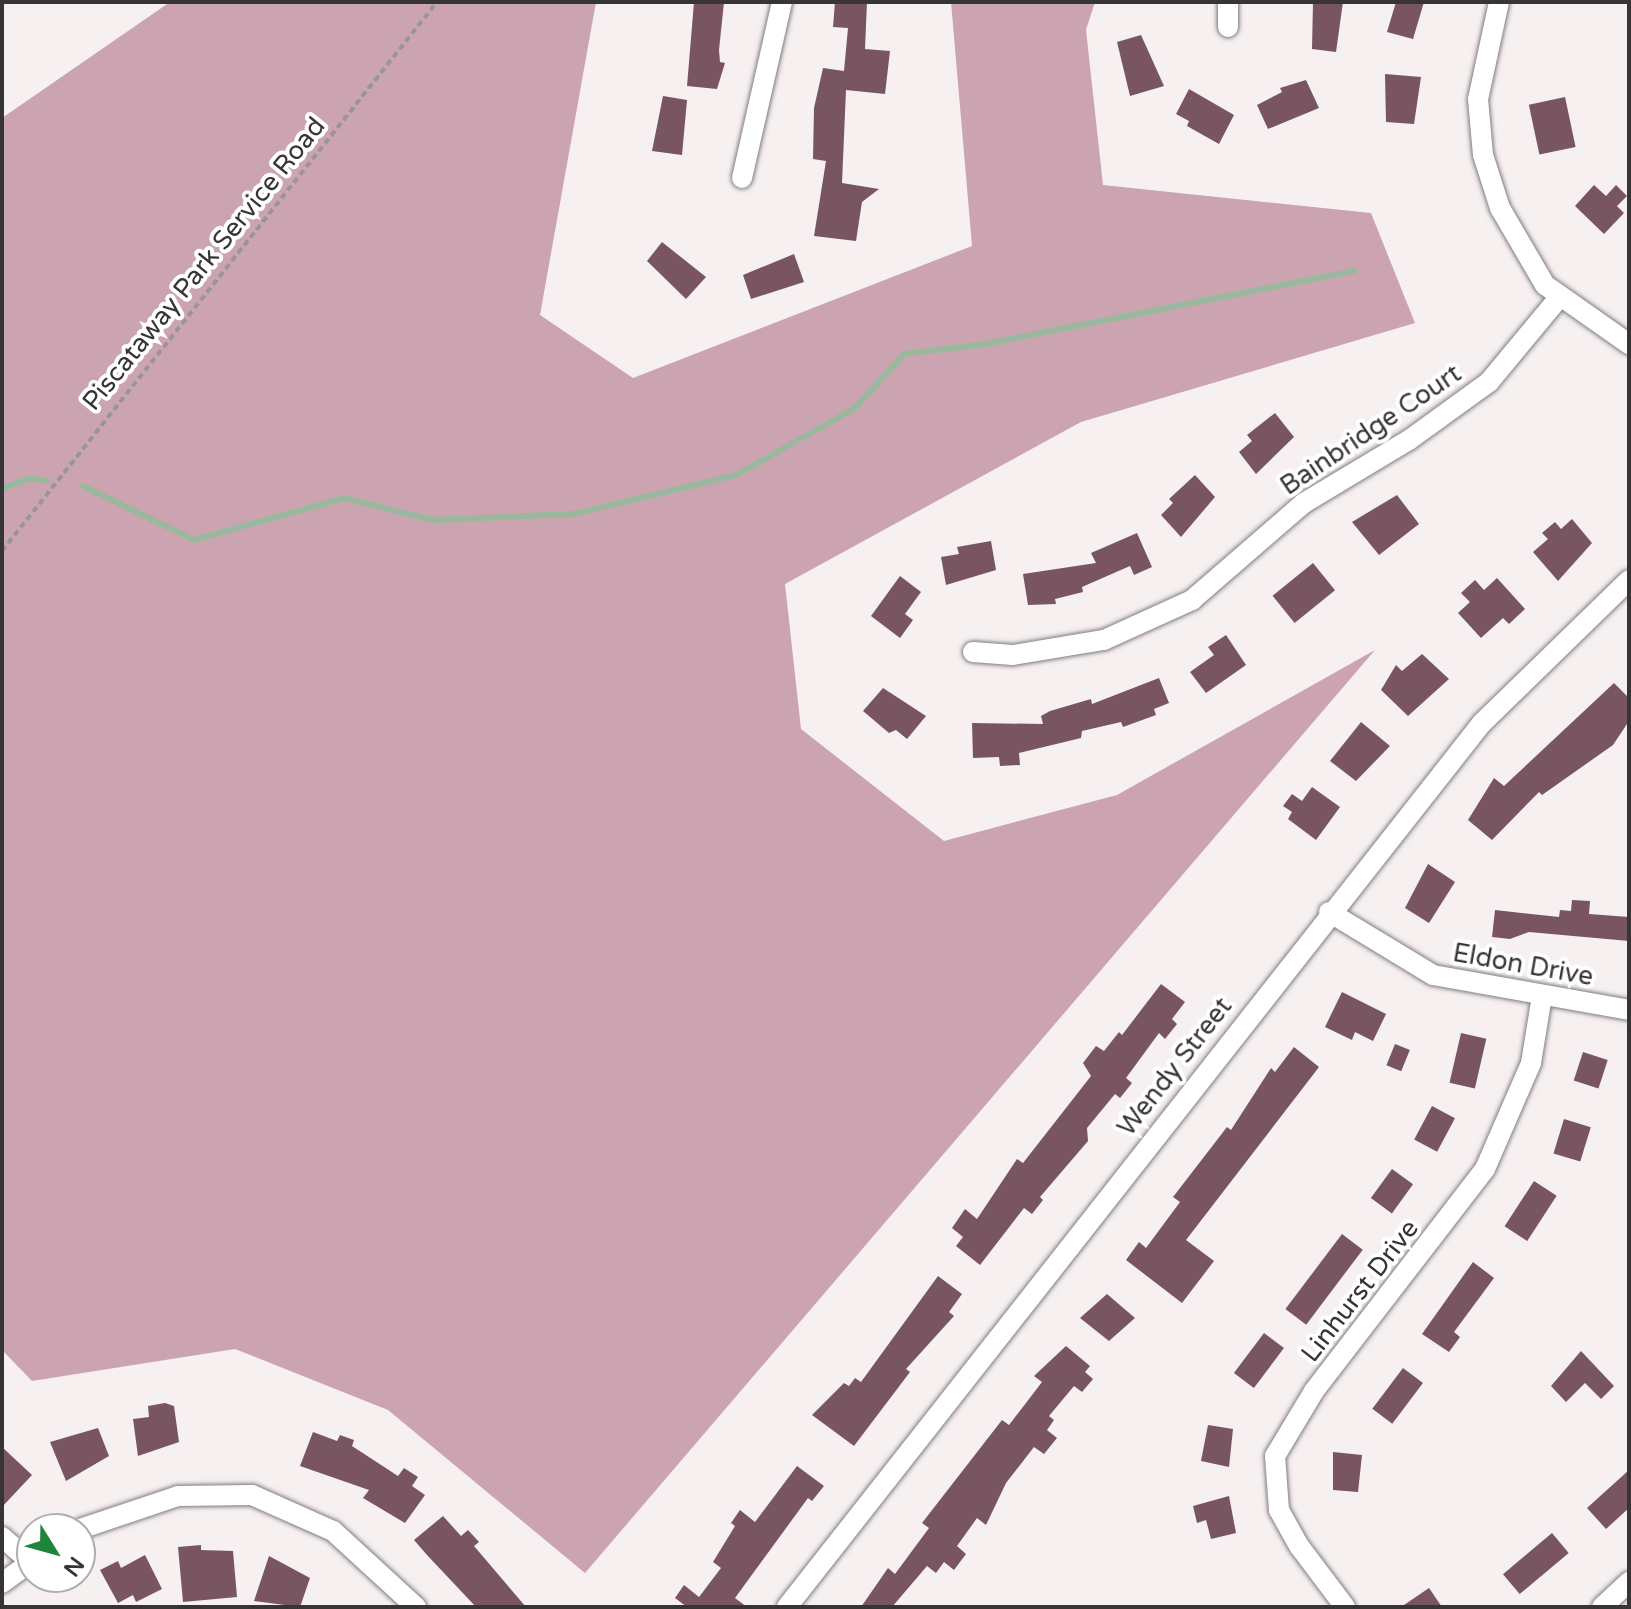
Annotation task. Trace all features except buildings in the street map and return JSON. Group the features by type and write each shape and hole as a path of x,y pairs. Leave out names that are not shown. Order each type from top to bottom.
{"street":[{"path":"742,178 782,2"},
{"path":"1228,2 1228,27"},
{"path":"1499,2 1478,99 1483,155 1500,208 1531,265 1558,299 1629,344"},
{"name":"Bainbridge Court","path":"973,652 1013,655 1104,640 1192,600 1304,503 1409,440 1489,382 1558,299"},
{"name":"Wendy Street","path":"787,1607 1329,912 1482,723 1629,580"},
{"name":"Eldon Drive","path":"1329,912 1433,975 1629,1010"},
{"name":"Linhurst Drive","path":"1345,1607 1299,1546 1279,1510 1275,1456 1314,1391 1485,1169 1528,1074 1542,996"},
{"path":"96,1524 178,1496 252,1495 333,1531 416,1607"},
{"path":"1602,1607 1629,1582"}],"path":[{"name":"Piscataway Park Service Road","path":"2,551 437,2"}],"shaded area":[{"path":"170,2 596,2 540,315 633,378 972,246 951,2 1095,2 1086,30 1103,185 1371,213 1415,323 1081,422 785,584 801,729 944,841 1117,795 1375,650 585,1573 388,1410 235,1349 32,1381 2,1350 2,118"}],"waterway":[{"path":"83,486 194,540 344,498 433,520 574,514 736,475 855,408 904,354 985,344 1354,271"},
{"path":"2,489 29,478 47,481"}]}
